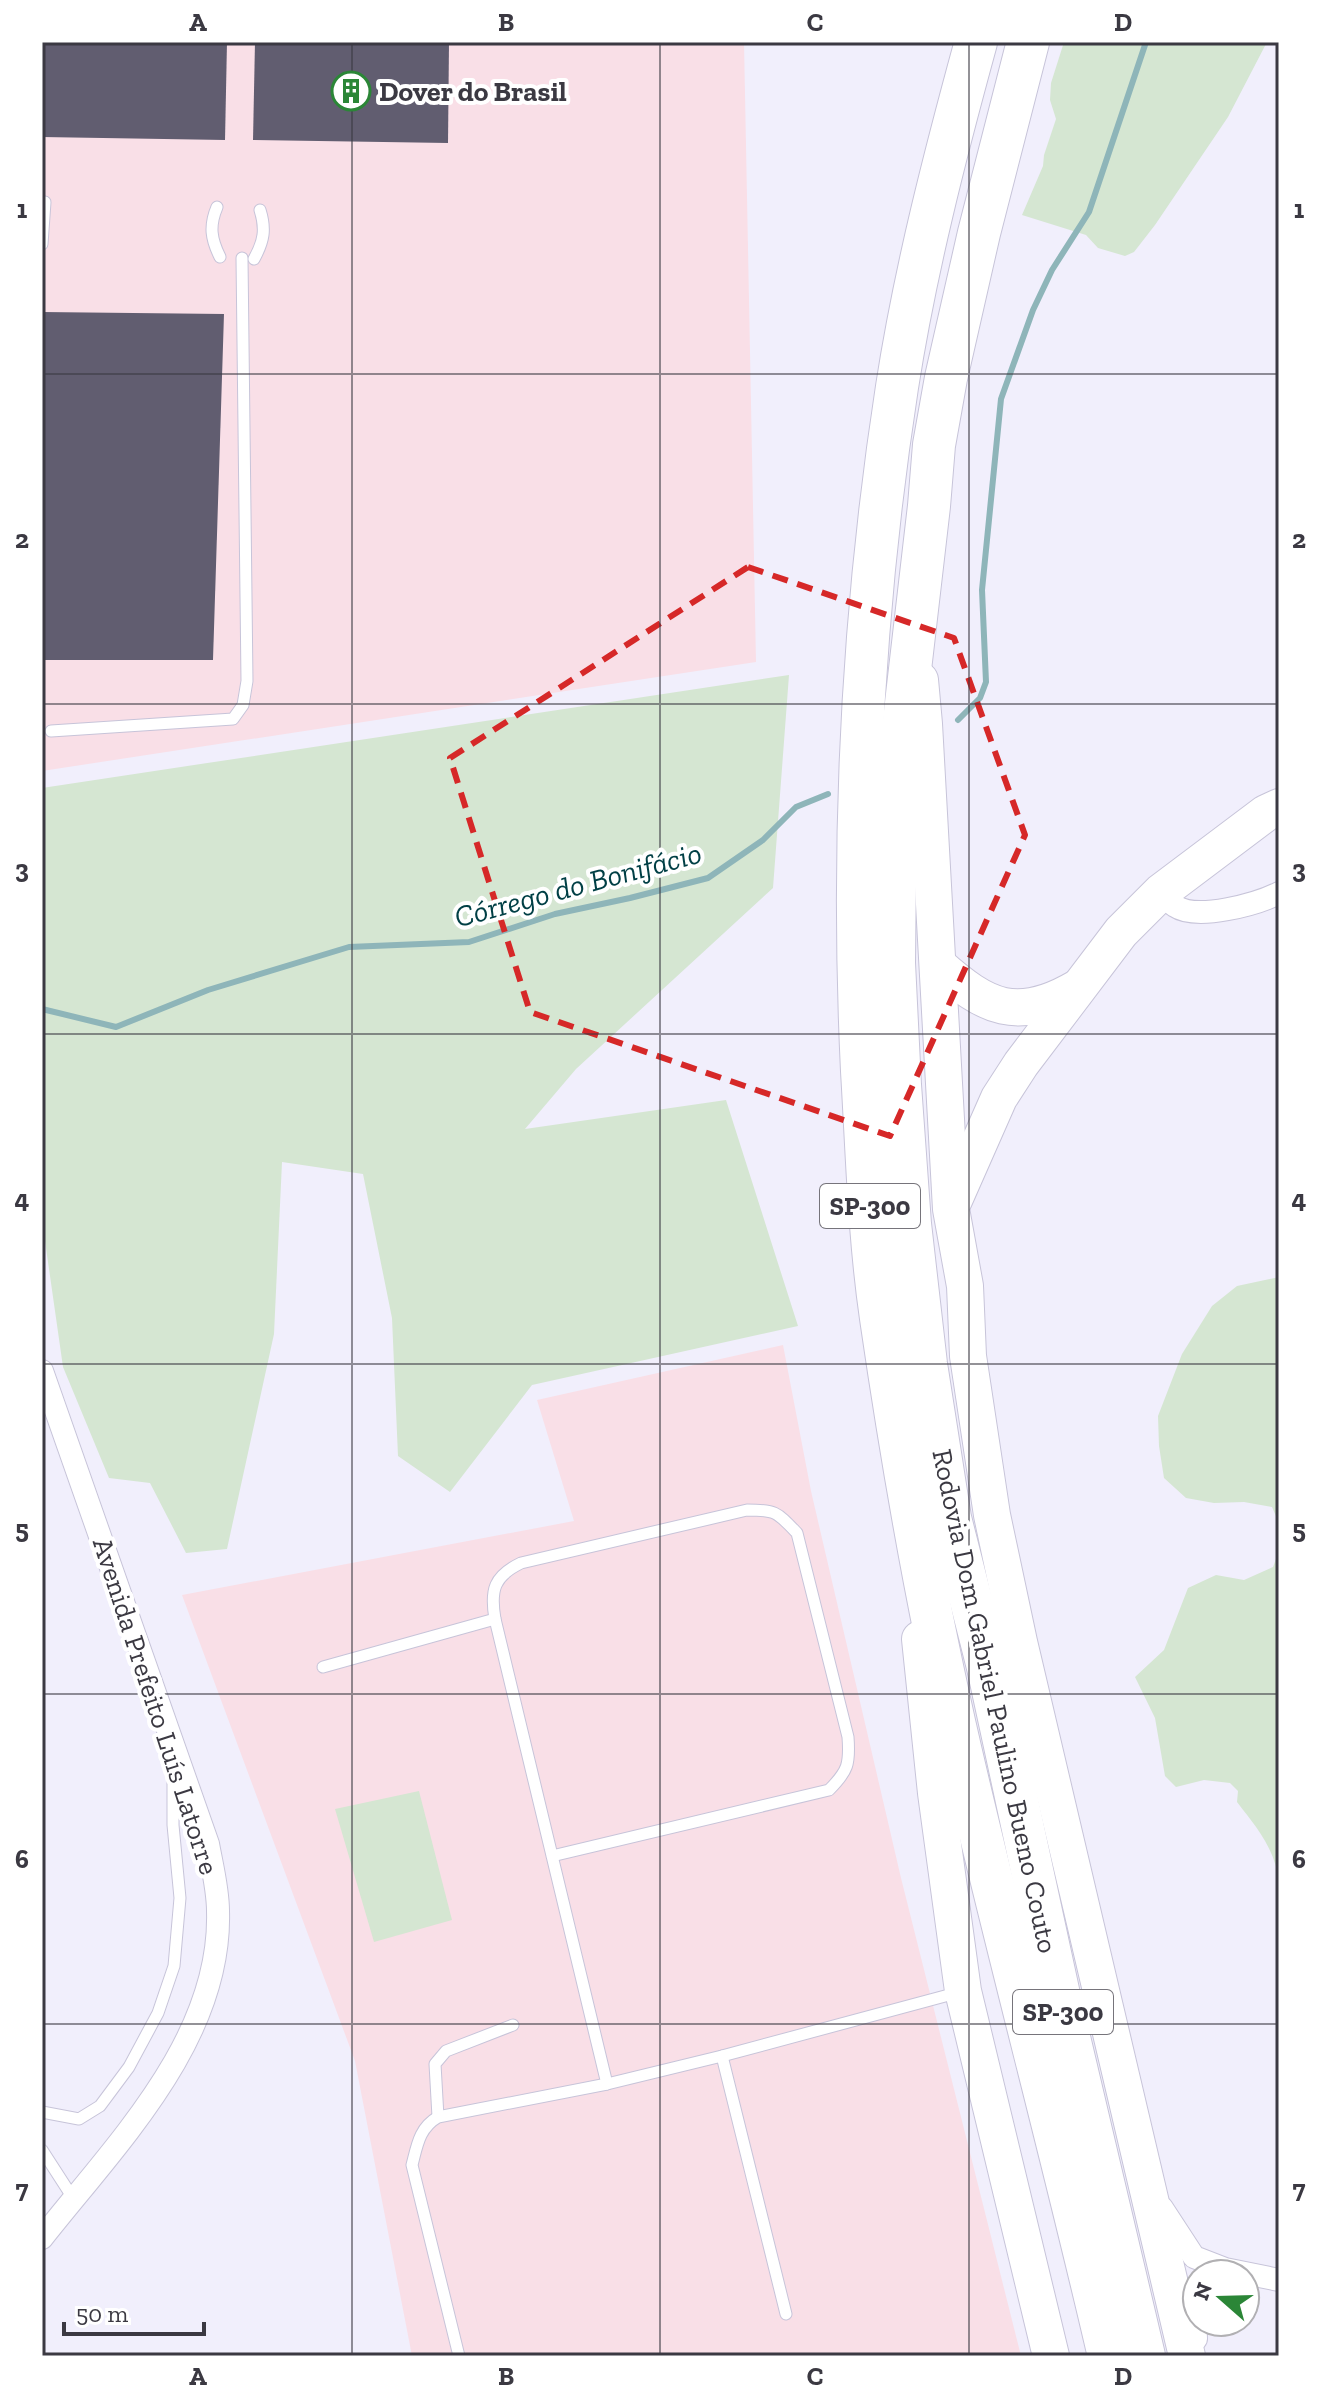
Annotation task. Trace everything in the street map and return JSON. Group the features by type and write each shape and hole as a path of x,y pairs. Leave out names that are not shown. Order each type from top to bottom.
{"highway":[{"path":"857,885 853,770 854,628 866,492 879,390 903,253 946,42"},
{"name":"Rodovia Dom Gabriel Paulino Bueno Couto","path":"976,42 929,226 898,380 868,622 857,885 858,987 872,1239 919,1547 960,1750 1109,2356"},
{"name":"Rodovia Dom Gabriel Paulino Bueno Couto","path":"1028,42 946,378 934,445 899,764 894,963 900,1085 910,1224 926,1364 950,1518 988,1667 1059,1995 1144,2356"}],"main road":[{"path":"915,631 924,724 951,1209 965,1286 968,1356 992,1515 1187,2356"},
{"path":"951,1209 999,1098 1021,1064 1121,932 1161,892 1275,807"},
{"path":"938,965 961,985 994,1005 1029,1007 1054,1001 1077,988"},
{"path":"898,1420 936,1793 963,1991 1051,2356"}],"street":[{"path":"1161,892 1176,907 1196,912 1237,907 1279,893"},
{"name":"Avenida Prefeito Luís Latorre","path":"42,1371 208,1844 219,1911 211,1980 183,2048 149,2103 42,2238"},
{"path":"1145,2179 1194,2257 1225,2269 1278,2279"}],"lane":[{"path":"42,244 45,202"},
{"path":"217,207 211,221 212,242 220,257"},
{"path":"51,731 233,719 243,705 247,681 248,258 263,242 264,225 260,210"},
{"path":"552,1856 829,1790 843,1776 850,1761 848,1737 797,1533 770,1510 747,1510 521,1563 505,1571 495,1586 492,1601 495,1619 552,1856 607,2084"},
{"path":"323,1667 495,1619"},
{"path":"42,2112 79,2119 100,2106 129,2067 158,2013 174,1966 180,1898 173,1825 172,1742"},
{"path":"459,2356 412,2165 427,2123 438,2117 607,2084 722,2056 963,1991"},
{"path":"438,2117 435,2064 446,2051 513,2025"},
{"path":"722,2056 786,2314"},
{"path":"42,2150 73,2198"}],"highlighted area":[{"path":"748,567 954,638 1025,835 890,1136 530,1012 450,758"}],"shaded area":[{"path":"42,42 744,42 756,662 42,771"},
{"path":"783,1345 811,1491 901,1878 1021,2356 412,2356 355,2061 182,1595 574,1521 537,1400"}],"green space":[{"path":"1064,42 1267,42 1228,117 1155,225 1134,252 1125,256 1098,248 1086,235 1022,215 1043,166 1056,119 1050,100 1051,83"},
{"path":"789,675 773,888 576,1069 525,1129 726,1100 798,1326 532,1385 450,1492 398,1456 392,1318 363,1174 282,1162 274,1334 227,1549 186,1553 150,1483 109,1478 63,1367 42,1220 42,788"},
{"path":"1279,1277 1279,1523 1272,1507 1186,1498 1164,1478 1158,1416 1182,1354 1212,1306 1237,1286"},
{"path":"1279,1551 1279,1879 1268,1847 1237,1802 1238,1791 1230,1783 1204,1780 1176,1787 1165,1776 1155,1718 1135,1677 1164,1650 1188,1588 1216,1575 1244,1580 1273,1567"},
{"path":"419,1791 452,1920 374,1942 335,1809"}],"building":[{"path":"42,42 227,42 225,140 42,137"},
{"name":"Dover do Brasil","path":"255,42 449,42 448,143 253,140"},
{"path":"42,312 224,314 213,660 42,660"}],"waterway":[{"name":"Córrego do Bonifácio","path":"958,720 980,698 986,682 982,590 1001,399 1033,310 1052,270 1089,212 1146,42"},
{"name":"Córrego do Bonifácio","path":"42,1009 116,1027 208,990 349,947 469,942 555,914 708,878 763,840 796,807 828,794"}],"place":[{"name":"Dover do Brasil","path":"351,91"}]}
